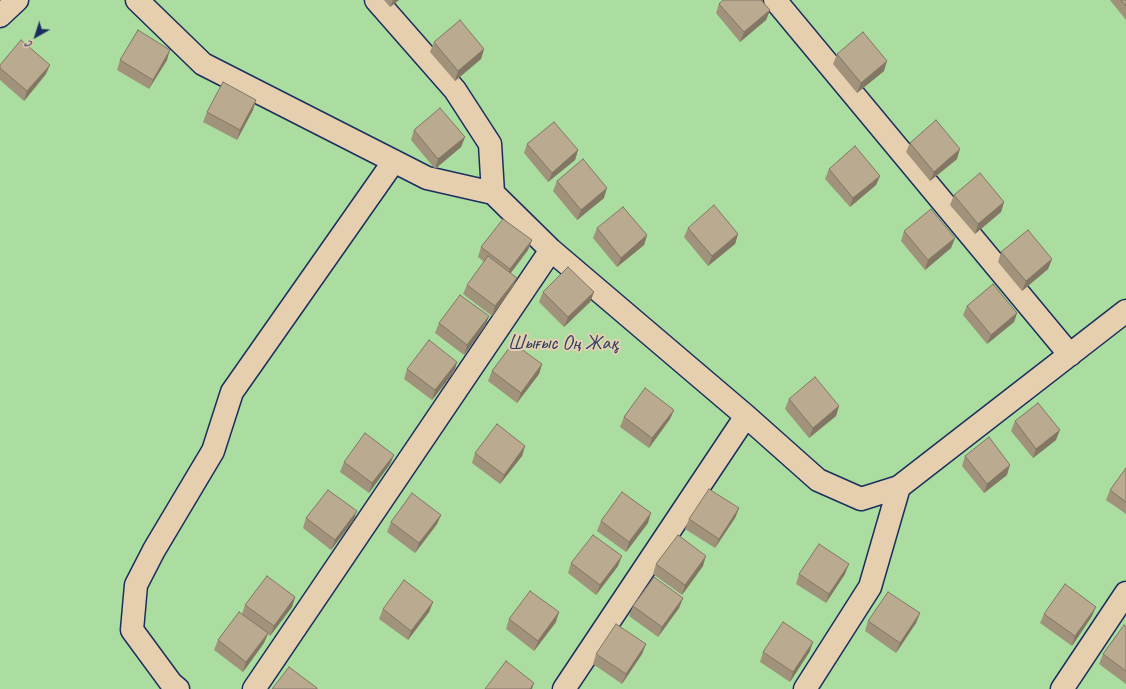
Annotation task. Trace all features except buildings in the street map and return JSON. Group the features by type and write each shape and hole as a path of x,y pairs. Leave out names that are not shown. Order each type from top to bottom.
{"lane":[{"path":"0,16 17,0"},
{"path":"137,0 202,64 426,178 493,193 551,250 746,416 818,480 861,499 899,487 1126,311"},
{"path":"376,0 456,90 490,144 493,193"},
{"path":"775,0 1070,354"},
{"path":"178,689 171,683 132,630 136,585 154,550 213,451 232,392 394,161"},
{"path":"254,689 551,250"},
{"path":"564,689 746,416"},
{"path":"805,689 870,587 899,487"},
{"path":"1062,689 1126,593"}],"green space":[{"name":"Шығыс Оң Жақ","path":"0,0 1126,0 1126,689 0,689"}]}
